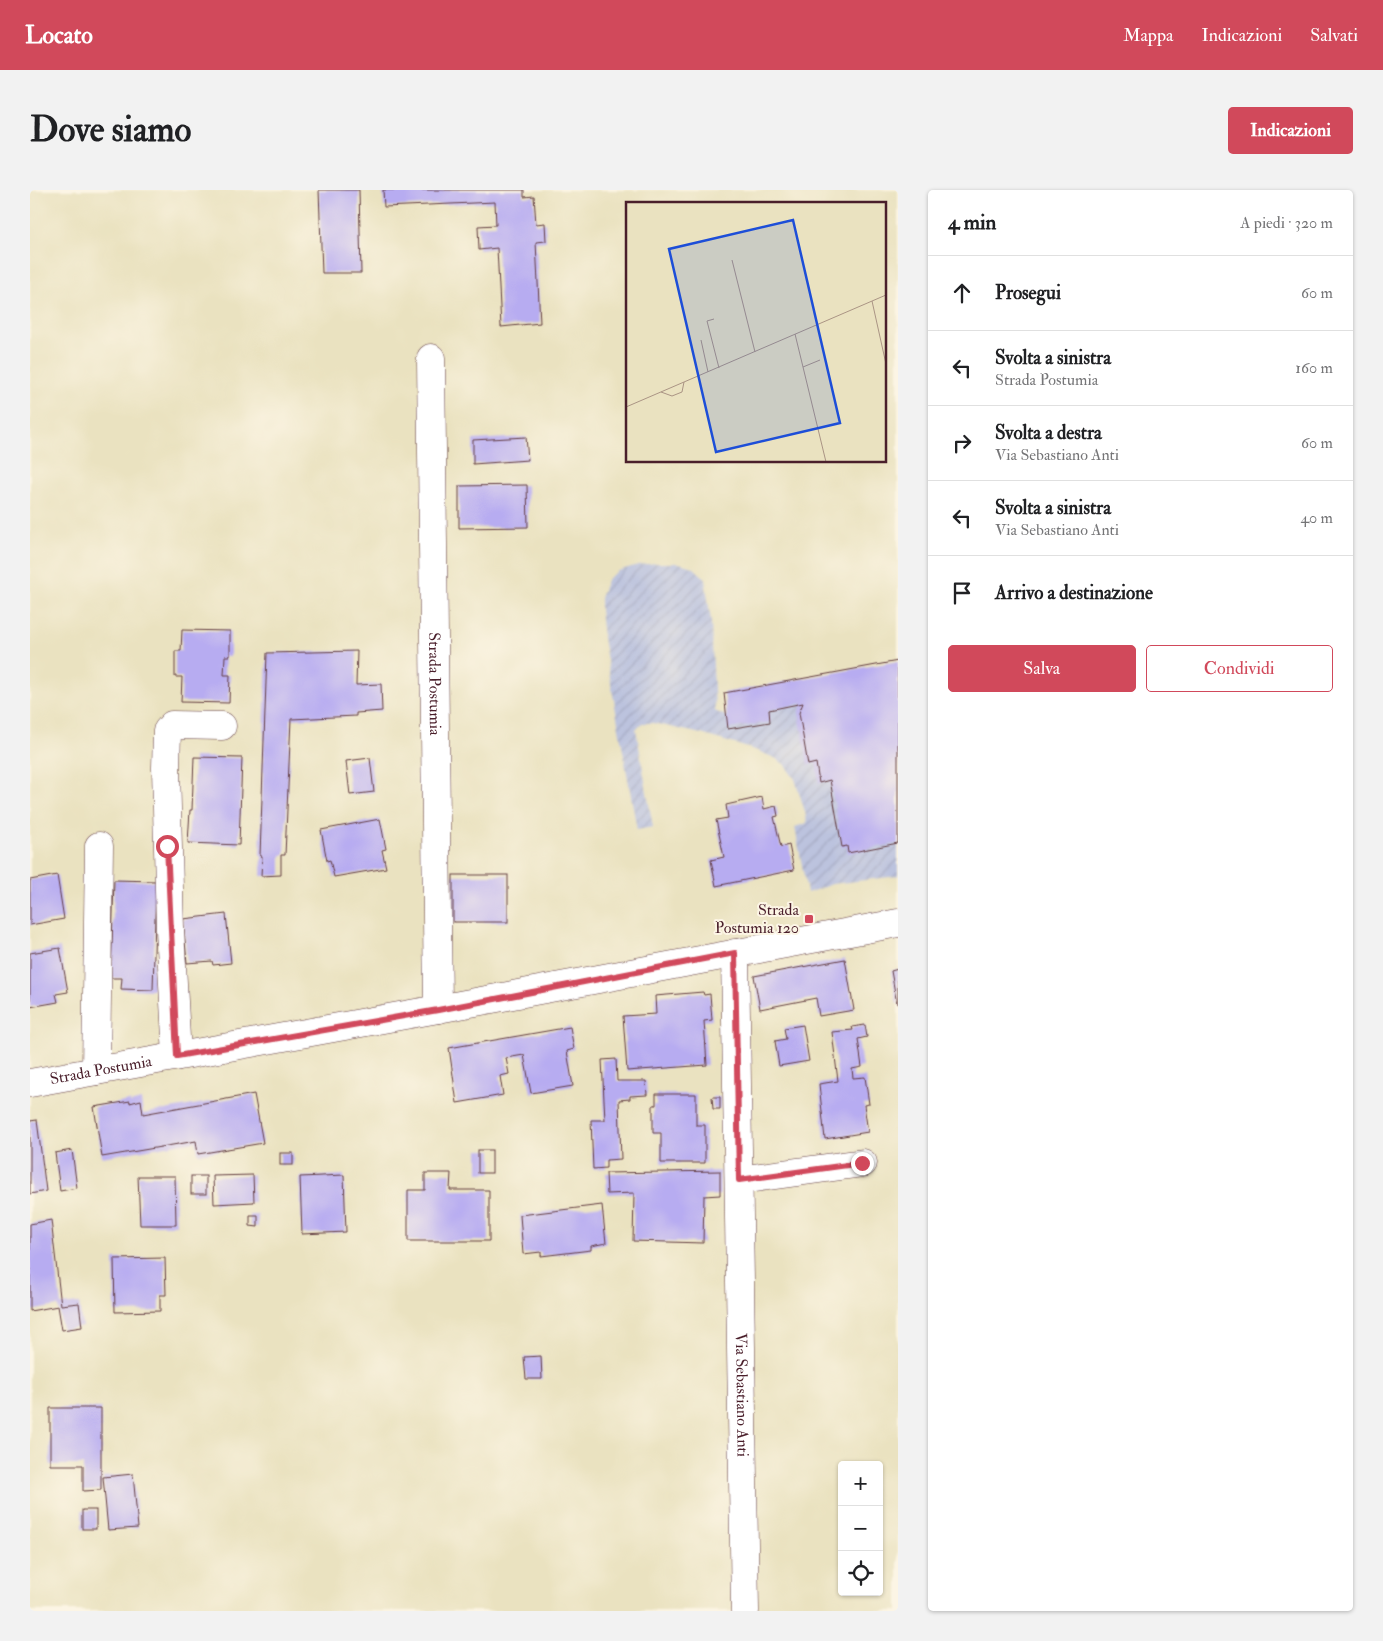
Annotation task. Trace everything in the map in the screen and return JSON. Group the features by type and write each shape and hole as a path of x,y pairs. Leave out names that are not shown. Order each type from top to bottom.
{"street":[{"name":"Strada Postumia","path":"431,358 438,1010"},
{"path":"177,1056 167,846 167,731 172,725 222,726"},
{"path":"96,1070 99,846"},
{"name":"Strada Postumia","path":"30,1082 438,1010 898,923"},
{"name":"Via Sebastiano Anti","path":"735,953 745,1611"},
{"path":"739,1180 862,1163"}],"shaded area":[{"path":"679,563 693,567 705,578 711,621 715,711 726,716 898,662 898,876 832,884 807,893 795,827 807,823 795,779 784,764 755,750 701,734 653,723 642,723 636,729 653,827 637,830 603,638 600,598 608,578 618,571 638,565"}],"building":[{"path":"319,190 359,190 361,273 322,273"},
{"path":"383,190 524,190 524,197 534,196 536,224 545,223 546,241 536,242 540,323 501,327 497,248 479,250 478,226 496,225 495,202 384,207"},
{"path":"526,437 528,460 473,464 473,440"},
{"path":"527,485 528,527 459,528 459,486"},
{"path":"182,630 230,631 230,656 225,656 224,675 230,675 229,703 181,702 182,677 175,677 175,651 181,651"},
{"path":"357,651 356,685 381,684 382,711 356,713 356,716 291,719 285,855 281,855 281,875 261,876 262,856 260,856 267,653"},
{"path":"898,661 898,843 848,853 847,846 842,847 830,780 819,783 816,763 808,765 799,713 803,703 769,710 770,722 728,729 724,693"},
{"path":"194,757 242,758 239,845 188,843 190,810 192,810"},
{"path":"370,758 374,792 350,795 346,761"},
{"path":"762,797 764,809 776,806 778,816 774,817 781,847 789,845 794,870 716,886 711,860 724,857 716,820 728,818 726,805"},
{"path":"380,819 386,849 382,850 386,868 334,877 330,860 327,861 321,830"},
{"path":"57,875 64,919 30,925 30,880"},
{"path":"453,875 508,875 508,922 453,922"},
{"path":"114,880 156,881 153,990 121,989 122,978 111,978"},
{"path":"226,914 231,963 213,965 212,961 187,963 183,919"},
{"path":"60,948 68,992 56,994 58,1002 30,1007 30,953"},
{"path":"845,959 854,1010 819,1016 816,998 760,1009 754,976"},
{"path":"898,969 898,1004 897,1004 891,971"},
{"path":"703,992 704,995 710,994 712,1020 704,1021 707,1065 627,1071 623,1016 656,1014 655,996"},
{"path":"803,1025 809,1061 779,1066 775,1041 786,1039 784,1028"},
{"path":"865,1025 867,1037 858,1039 862,1067 852,1069 853,1078 865,1077 869,1104 864,1105 868,1132 825,1139 819,1084 838,1081 832,1032 853,1030 852,1027"},
{"path":"570,1027 574,1049 567,1051 573,1086 531,1093 524,1055 506,1058 509,1074 500,1076 503,1095 457,1103 449,1048"},
{"path":"616,1059 617,1081 646,1081 647,1095 630,1096 630,1099 619,1100 621,1159 606,1160 606,1168 593,1169 591,1120 605,1120 602,1060"},
{"path":"254,1094 263,1143 198,1154 196,1141 102,1157 94,1107 141,1100 143,1114"},
{"path":"656,1094 696,1094 696,1125 705,1125 705,1163 661,1163 661,1133 653,1133 653,1105 656,1105"},
{"path":"712,1097 720,1097 720,1109 713,1109"},
{"path":"37,1120 46,1191 30,1194 30,1121"},
{"path":"72,1150 77,1188 60,1191 55,1153"},
{"path":"478,1150 492,1150 492,1173 478,1173"},
{"path":"280,1153 293,1153 293,1165 280,1165"},
{"path":"720,1171 720,1195 704,1196 703,1243 633,1241 634,1193 607,1194 606,1173"},
{"path":"425,1173 451,1173 450,1190 489,1190 489,1241 408,1241 408,1190 425,1190"},
{"path":"253,1175 254,1202 214,1204 213,1176"},
{"path":"344,1175 346,1232 302,1234 300,1177"},
{"path":"138,1176 175,1176 176,1225 140,1225"},
{"path":"191,1176 206,1176 206,1194 191,1194"},
{"path":"602,1205 606,1243 591,1246 591,1250 541,1256 541,1252 523,1254 520,1215"},
{"path":"250,1215 258,1215 258,1227 250,1226"},
{"path":"51,1220 61,1305 79,1303 82,1327 62,1330 58,1306 30,1311 30,1224"},
{"path":"165,1258 166,1295 160,1295 160,1311 115,1312 114,1259"},
{"path":"541,1356 542,1379 526,1379 524,1357"},
{"path":"50,1408 101,1408 101,1490 83,1491 83,1465 50,1465"},
{"path":"133,1474 138,1528 108,1530 103,1477"},
{"path":"82,1510 96,1510 96,1529 82,1529"}],"place":[{"name":"Strada Postumia 120","path":"809,919"}],"route":[{"path":"167,846 177,1056 438,1010 735,953 739,1180 862,1163"}]}
